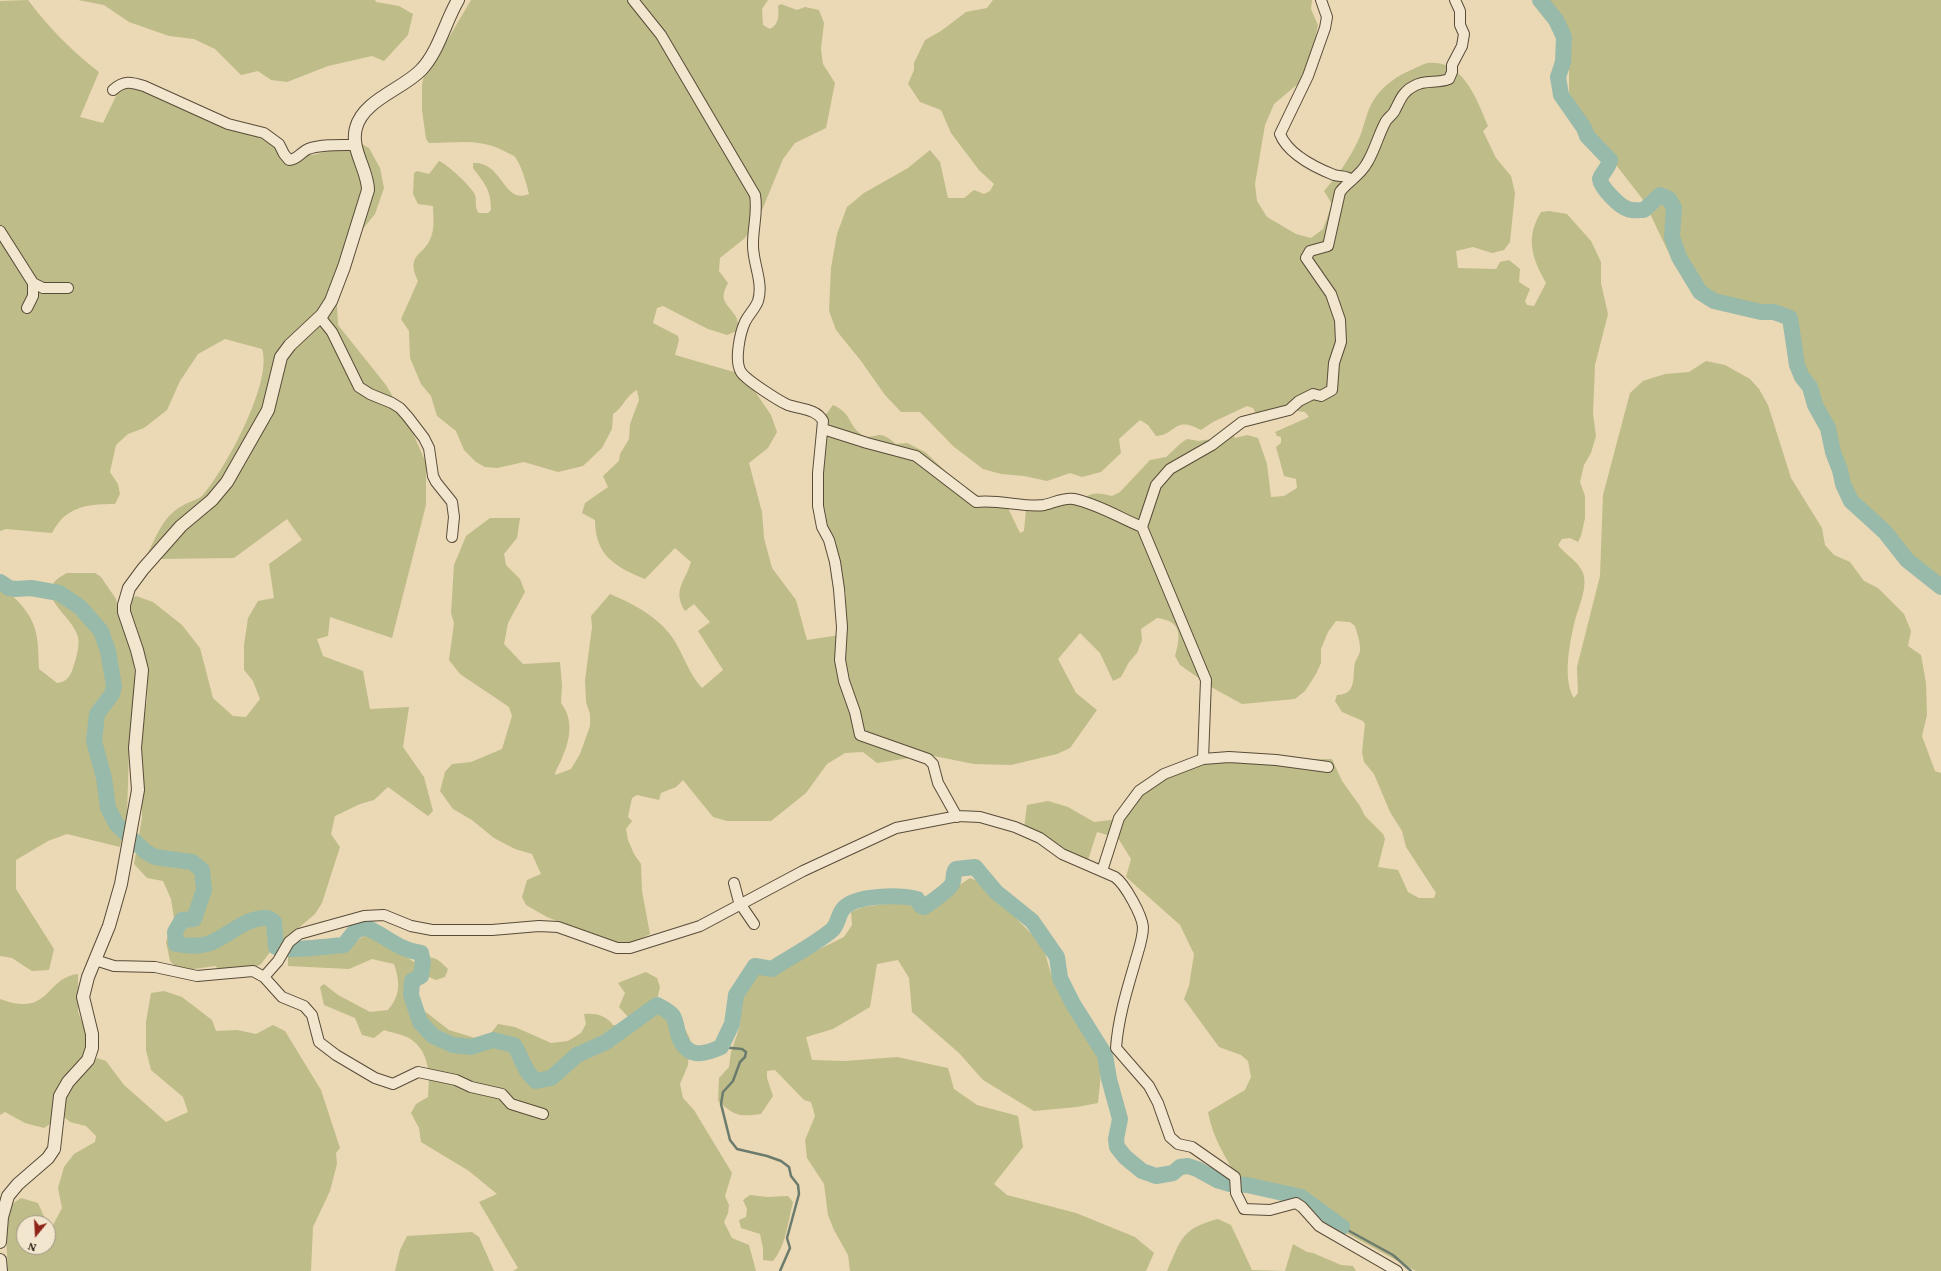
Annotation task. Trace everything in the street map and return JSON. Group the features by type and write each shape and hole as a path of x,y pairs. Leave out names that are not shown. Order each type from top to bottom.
{"street":[{"path":"0,1242 2,1217 8,1196 18,1184 52,1153 56,1143 56,1119 60,1096 68,1082 83,1066 91,1054 93,1042 84,997 88,977 109,926 126,866 138,790 135,748 142,670 138,650 124,612 124,605 129,588 168,540 212,500 227,482 268,410 281,358 290,345 320,317 328,307 338,287 368,190 367,177 356,145 356,128 361,118 373,105 420,70 431,56 458,0"},
{"path":"633,0 662,35 755,195 757,207 752,245 757,265 758,300 741,331 738,365 741,373 750,381 776,398 789,405 808,410 821,417 823,429 818,472 818,506 822,527 829,540 835,562 842,627 840,660 844,681 855,712 860,735 928,759 933,764 938,783 957,817"},
{"path":"1321,0 1327,16 1324,28 1308,76 1280,134 1283,142 1291,151 1303,159 1336,175 1348,176 1352,180"},
{"path":"1203,759 1206,680 1142,527 1156,485 1170,469 1212,445 1242,422 1289,410 1299,401 1313,394 1321,396 1332,390 1334,363 1341,342 1340,320 1330,294 1306,258 1310,250 1328,246 1340,192 1345,185 1360,175 1367,164 1377,145 1386,121 1394,112 1403,93 1424,81 1443,82 1449,79 1452,72 1452,65 1462,46 1464,34 1460,25 1460,11 1455,0"},
{"path":"113,90 120,83 130,81 228,124 264,133 279,144 289,160 293,160 307,149 333,145 356,145"},
{"path":"0,230 32,283 33,296 27,308"},
{"path":"32,283 43,288 68,288"},
{"path":"320,317 332,332 359,387 370,394 400,408 416,426 429,448 433,476 436,482 449,496 454,508 452,537"},
{"path":"823,429 867,444 916,456 976,502 991,500 1042,505 1066,498 1073,499 1097,506 1118,518 1142,527"},
{"path":"1102,870 1119,818 1139,792 1164,774 1203,759 1228,757 1276,760 1328,767"},
{"path":"264,977 281,956 289,942 299,934 308,930 364,916 375,915 384,915 411,926 432,930 492,930 539,926 558,927 591,940 623,949 669,937 700,926 803,871 896,828 957,817 980,817 1015,827 1040,838 1062,854 1086,866 1102,870 1121,881 1138,912 1142,927 1139,948 1117,1028 1116,1048 1149,1086 1158,1103 1170,1137 1178,1144 1192,1147 1235,1177 1236,1193 1244,1209 1270,1210 1296,1203 1302,1207 1319,1226 1397,1271"},
{"path":"734,883 741,905 754,924"},
{"path":"95,960 114,966 155,967 197,976 253,971 264,977 282,997 304,1006 312,1015 319,1042 375,1078 393,1084 418,1072 456,1080 471,1087 502,1094 511,1104 543,1114"},
{"path":"0,1260 1,1271"}],"shaded area":[{"path":"28,0 61,39 99,72 80,117 103,123 119,90 135,87 262,139 290,153 312,155 362,144 369,148 380,168 384,188 375,214 362,230 337,305 338,325 386,385 409,424 426,463 426,505 392,638 330,617 328,636 317,639 323,656 363,671 370,709 409,707 403,747 424,777 433,811 428,816 388,787 374,800 360,804 335,816 331,834 340,847 322,903 315,914 270,952 261,964 240,976 227,975 215,966 180,971 170,961 166,942 174,918 171,899 163,881 147,878 134,864 142,818 139,744 147,701 148,675 137,628 130,610 131,599 136,596 153,602 182,625 200,648 213,698 233,716 246,717 260,699 253,681 244,670 244,645 248,618 258,601 274,598 269,564 302,540 287,519 234,558 157,559 147,555 165,521 175,510 203,495 213,482 235,446 254,403 261,382 264,364 262,349 225,339 198,354 180,381 167,410 144,428 128,434 116,445 110,472 118,484 120,494 115,504 79,508 64,517 52,533 6,529 0,531 0,1"},
{"path":"78,0 375,0 376,2 399,6 413,14 408,35 384,61 372,56 328,66 287,82 271,80 258,71 241,75 215,49 194,39 169,36 129,22 104,5"},
{"path":"471,0 768,0 762,9 763,25 770,29 777,22 778,6 781,4 797,10 805,7 819,10 824,23 821,49 823,64 835,83 826,128 795,143 783,159 763,208 745,238 720,258 719,271 728,283 724,294 725,302 737,318 739,330 727,335 708,329 663,306 657,308 653,323 678,336 679,340 675,355 734,372 754,390 771,415 777,432 768,448 749,463 762,512 764,538 772,568 796,600 807,640 846,634 846,593 844,592 823,512 821,476 824,417 833,405 847,415 854,427 863,436 870,437 882,435 896,444 907,443 925,452 954,479 979,496 991,497 1006,504 1020,533 1024,531 1026,509 1040,501 1055,498 1086,497 1092,494 1112,496 1120,492 1150,460 1166,457 1187,439 1199,441 1232,434 1235,438 1247,435 1258,438 1267,464 1271,497 1284,496 1297,488 1296,479 1284,476 1276,447 1281,443 1281,437 1277,436 1275,432 1309,417 1305,412 1297,411 1283,416 1256,414 1253,408 1247,406 1213,422 1201,430 1185,424 1176,427 1168,433 1156,436 1148,425 1140,420 1119,439 1121,453 1101,472 1082,477 1070,473 1047,481 1024,476 1001,474 983,469 953,446 920,412 901,412 885,395 861,361 836,330 829,311 831,268 837,234 847,207 864,193 908,168 930,150 940,162 948,198 964,198 974,190 984,194 990,191 994,184 979,170 951,133 941,110 920,102 908,84 914,70 914,63 925,40 941,31 966,12 987,8 993,0 1312,0 1311,9 1318,25 1313,50 1299,83 1274,104 1265,125 1255,184 1257,201 1267,217 1296,234 1311,238 1323,229 1332,204 1324,191 1354,150 1372,103 1382,89 1401,75 1428,63 1440,63 1459,74 1467,83 1479,105 1488,126 1483,131 1496,158 1511,176 1515,193 1510,242 1504,250 1492,253 1473,247 1456,251 1458,268 1496,269 1500,262 1509,260 1520,269 1519,282 1530,289 1525,301 1527,305 1534,306 1546,283 1537,265 1532,248 1533,231 1541,212 1549,211 1567,214 1591,241 1601,262 1601,283 1608,314 1595,365 1593,414 1596,436 1591,453 1584,465 1580,482 1585,496 1585,518 1578,542 1570,538 1562,539 1558,545 1578,565 1584,578 1584,590 1575,620 1568,660 1568,681 1574,698 1578,693 1577,667 1600,576 1603,495 1630,393 1643,381 1665,374 1689,372 1706,361 1725,365 1750,379 1759,389 1768,405 1791,478 1822,528 1825,545 1834,555 1850,562 1864,581 1878,588 1904,614 1911,631 1908,646 1921,655 1926,683 1927,715 1922,736 1935,771 1941,773 1941,1271 1416,1271 1341,1230 1308,1198 1240,1182 1217,1140 1208,1112 1245,1090 1251,1077 1248,1061 1241,1055 1219,1047 1184,999 1189,986 1194,954 1180,925 1126,877 1131,859 1118,838 1097,832 1087,863 1024,828 1027,805 1048,801 1068,807 1094,822 1111,820 1122,817 1134,803 1166,776 1213,760 1332,759 1342,781 1360,806 1365,816 1383,834 1385,839 1378,867 1398,870 1408,892 1419,898 1434,898 1436,893 1406,847 1402,831 1390,812 1374,774 1364,762 1362,752 1365,724 1363,721 1342,712 1335,701 1337,695 1348,692 1351,688 1355,663 1360,652 1360,643 1355,626 1350,622 1336,621 1328,632 1321,649 1321,663 1316,674 1305,691 1295,699 1242,704 1213,688 1180,665 1175,656 1179,636 1178,630 1171,622 1157,618 1141,629 1142,640 1137,653 1129,662 1121,677 1113,681 1100,653 1080,633 1058,659 1076,693 1097,710 1070,748 1057,754 1011,765 974,764 929,755 877,763 863,752 845,753 827,764 806,793 771,821 727,821 713,817 683,780 676,787 661,793 659,800 637,795 632,798 628,817 632,821 626,829 628,840 634,854 641,864 642,891 650,934 628,945 614,944 547,917 526,905 522,897 527,880 541,874 532,854 515,849 494,838 472,820 453,809 440,791 445,772 452,764 471,762 502,749 512,716 509,707 460,674 449,660 454,623 451,613 454,565 466,536 490,518 520,518 517,538 504,554 506,565 520,579 525,592 508,623 504,644 523,664 560,662 562,685 561,703 568,716 569,737 555,775 571,769 580,754 590,726 590,714 586,702 585,680 592,627 591,616 610,594 645,612 668,632 678,646 697,683 702,688 723,670 698,631 710,622 694,604 685,611 681,604 681,586 691,562 675,548 645,579 625,570 609,558 603,551 599,542 595,520 582,513 585,503 608,487 603,476 619,461 620,454 629,439 630,424 639,400 637,390 630,395 620,408 613,414 612,429 602,448 583,466 558,472 524,462 497,468 485,467 476,462 464,450 456,431 437,416 431,396 421,384 410,358 409,331 401,319 418,281 414,265 415,260 431,237 434,222 433,206 418,204 413,194 414,173 417,171 429,174 439,161 448,166 473,191 476,197 477,209 479,213 488,213 491,210 491,203 488,192 481,178 473,168 473,163 483,164 491,169 514,194 520,196 529,194 519,164 512,155 486,144 467,142 429,143 426,139 422,110 422,85 424,75 438,56"},
{"path":"1547,0 1941,0 1941,585 1918,568 1886,531 1853,499 1801,366 1795,332 1772,311 1694,292 1675,266 1644,201 1579,117 1569,92 1569,44"},
{"path":"67,573 95,573 101,577 116,599 121,623 133,653 136,688 129,749 127,816 120,847 67,834 48,841 16,860 16,889 54,949 49,970 32,971 12,958 0,956 0,587 11,594 32,620 37,636 39,669 57,683 65,680 70,674 76,657 78,644 78,637 74,628 56,604 52,596 51,588 56,581"},
{"path":"970,878 982,883 1043,946 1051,974 1096,1049 1101,1073 1098,1103 1077,1107 1034,1111 983,1080 959,1053 912,1012 909,978 898,960 877,964 870,1007 833,1029 806,1037 812,1060 845,1061 897,1057 948,1068 954,1089 977,1105 1018,1116 1023,1147 994,1184 1007,1195 1076,1213 1135,1237 1154,1253 1146,1271 850,1271 848,1255 834,1230 828,1215 824,1184 807,1158 805,1140 815,1116 811,1102 804,1100 775,1070 767,1071 767,1078 773,1096 761,1114 738,1114 729,1110 718,1101 719,1078 729,1067 731,1052 740,1026 742,993 754,975 783,967 844,937 852,925 851,912 863,907 900,902 915,907 935,908 958,886"},
{"path":"364,936 385,941 414,962 429,957 436,959 443,964 448,969 445,977 436,980 417,972 411,977 410,986 418,1006 449,1030 475,1038 491,1033 498,1024 515,1027 551,1043 568,1041 581,1033 586,1024 584,1014 600,1015 613,1025 624,1026 630,1019 619,1007 625,993 618,983 646,972 657,978 660,987 657,1000 666,1002 675,1008 690,1039 688,1065 680,1084 683,1098 694,1110 732,1173 725,1196 729,1205 728,1213 724,1222 732,1238 749,1245 756,1271 513,1271 518,1268 479,1202 497,1194 469,1171 421,1142 419,1128 411,1113 416,1104 428,1097 429,1080 427,1064 421,1050 416,1043 409,1038 384,1030 374,1038 362,1035 355,1018 324,1005 320,987 324,984 338,995 370,1012 388,1010 395,999 398,988 394,964 372,959 349,969 288,966 288,953 294,945 332,940 351,944"},
{"path":"78,974 78,1012 84,1027 87,1045 84,1058 55,1098 50,1124 44,1128 25,1123 5,1112 0,1115 0,999 17,1004 29,1004 38,1000 67,977"},
{"path":"164,991 182,997 212,1020 216,1031 237,1030 256,1034 273,1025 285,1031 321,1090 340,1148 336,1153 337,1164 330,1191 313,1227 311,1271 8,1271 5,1220 12,1204 21,1198 38,1203 43,1215 16,1215 16,1255 56,1255 56,1219 62,1208 58,1188 64,1167 74,1154 95,1142 96,1136 86,1126 70,1122 63,1116 64,1095 97,1058 106,1061 124,1085 166,1122 188,1112 183,1097 151,1070 146,1050 146,1022 151,993"},
{"path":"750,1195 767,1197 788,1196 793,1202 784,1241 773,1261 763,1260 763,1248 760,1234 741,1228 739,1220 746,1217 747,1209 743,1200"},
{"path":"1218,1219 1231,1225 1252,1270 1285,1271 1167,1271 1184,1236 1197,1227"},
{"path":"472,1232 479,1237 494,1271 395,1271 400,1250 407,1236"},
{"path":"1293,1244 1307,1252 1313,1253 1341,1265 1353,1266 1356,1271 1285,1271"}],"waterway":[{"path":"1540,0 1556,20 1564,37 1563,62 1558,77 1561,95 1584,128 1587,136 1610,160 1608,166 1601,175 1601,183 1611,197 1620,205 1631,210 1644,210 1660,195 1669,199 1674,208 1672,237 1679,257 1700,292 1714,301 1761,312 1774,312 1790,318 1797,365 1802,377 1810,387 1815,405 1828,428 1833,452 1840,470 1843,484 1851,501 1885,532 1907,560 1941,587"},
{"path":"0,582 9,588 31,588 59,593 80,607 101,631 108,651 114,686 112,694 97,714 94,741 104,778 108,808 117,825 146,852 155,857 192,862 202,870 204,890 194,919 182,920 175,932 176,944 193,946 210,943 218,940 245,923 259,918 268,918 274,922 276,947 288,949 344,945 355,931 365,927 405,949 421,953 423,962 421,976 412,981 411,995 420,1022 433,1036 453,1045 471,1047 493,1040 514,1045 526,1069 536,1081 551,1078 577,1055 606,1042 657,1005 668,1011 673,1016 681,1042 690,1051 701,1053 721,1047 732,1024 736,995 755,966 772,969 818,941 834,928 841,911 849,904 867,898 890,896 917,899 921,906 924,907 951,886 956,869 975,867 996,892 1032,921 1057,957 1060,978 1073,1004 1105,1055 1109,1079 1120,1119 1116,1139 1117,1147 1125,1157 1142,1171 1156,1176 1173,1173 1180,1167 1188,1166 1197,1169 1217,1180 1230,1184 1247,1185 1301,1197 1342,1227"},
{"path":"721,1047 742,1049 746,1052 745,1057 740,1062 733,1081 723,1092 721,1104 730,1140 737,1149 781,1161 789,1167 791,1176 798,1185 799,1194 787,1238 790,1248 780,1271"},
{"path":"1342,1227 1393,1255 1411,1271"}]}
